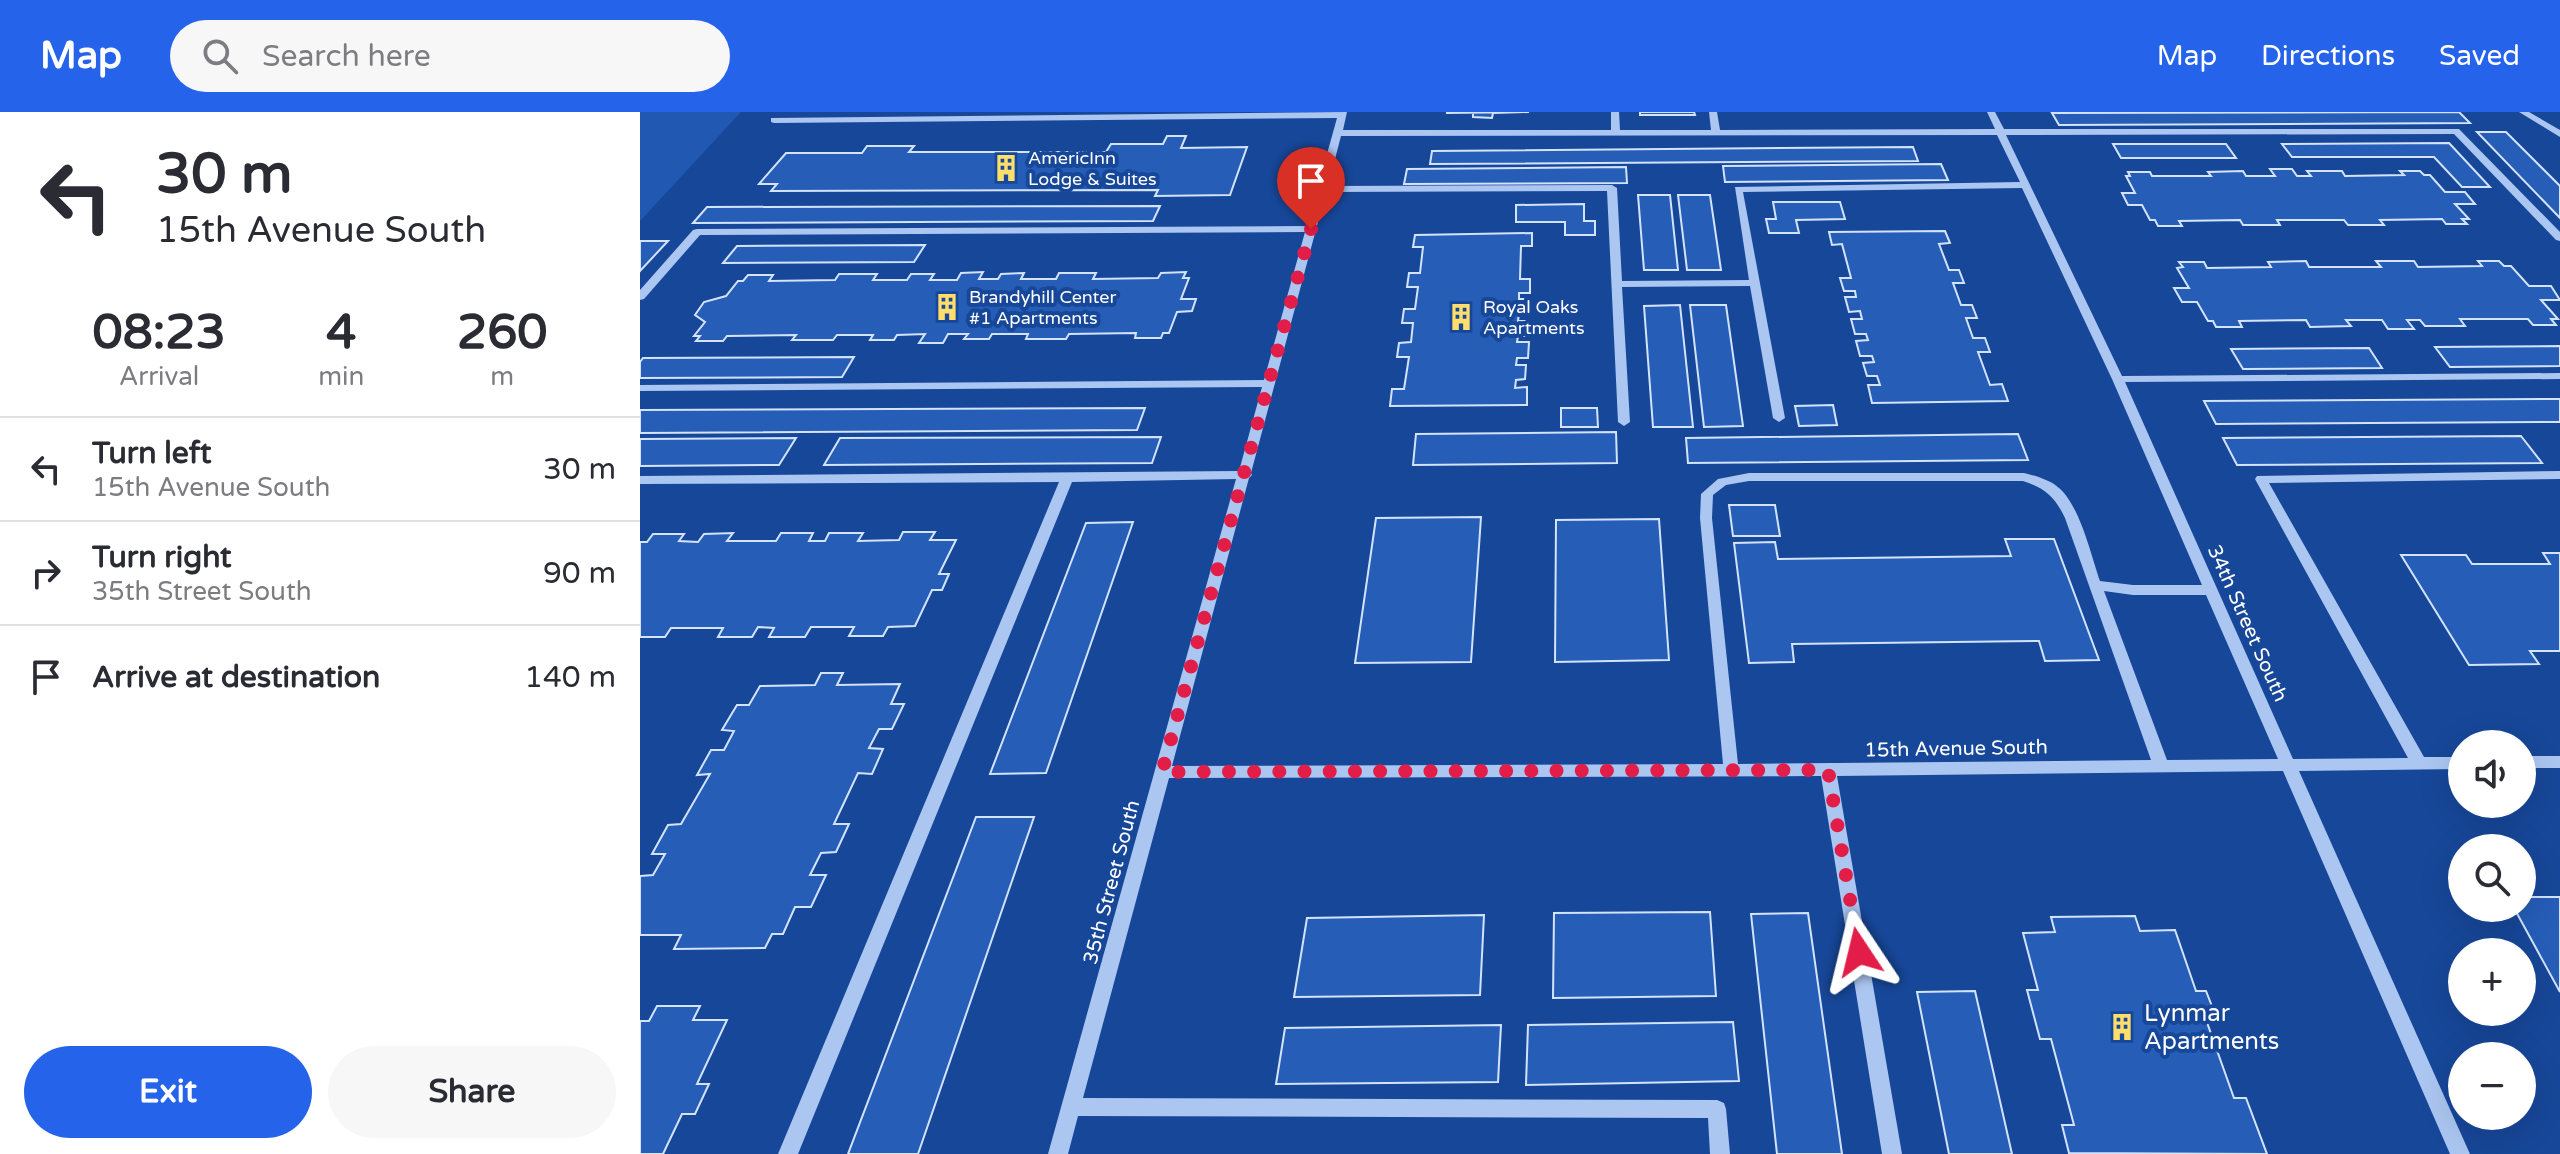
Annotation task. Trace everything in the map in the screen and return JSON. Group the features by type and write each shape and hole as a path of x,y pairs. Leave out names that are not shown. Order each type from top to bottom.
{"street":[{"path":"1615,112 1616,132"},
{"path":"1713,112 1716,131"},
{"name":"34th Street South","path":"1991,112 2118,379 2460,1154"},
{"path":"2523,112 2560,134"},
{"path":"774,120 1342,113"},
{"name":"35th Street South","path":"1058,1154 1246,475 1342,113"},
{"path":"1337,133 2456,131 2560,238"},
{"path":"1779,418 1738,189 2026,185"},
{"path":"1321,189 1612,188 1624,422"},
{"path":"640,297 697,232 1311,229"},
{"path":"1617,284 1755,283"},
{"path":"2118,379 2560,376"},
{"path":"640,388 1270,383"},
{"path":"640,480 1246,475"},
{"path":"2419,763 2261,479 2560,475"},
{"path":"1731,771 1706,518 1707,494 1722,482 1749,477 2024,477 2050,485 2062,497 2098,585 2161,766"},
{"path":"788,1154 1067,478"},
{"path":"2098,585 2133,590 2212,590"},
{"path":"2536,762 2560,762"},
{"name":"15th Avenue South","path":"1162,772 1731,771 2448,763"},
{"path":"1828,770 1892,1154"},
{"path":"1071,1107 1717,1109 1720,1154"}],"shaded area":[{"path":"640,112 741,112 640,221"}],"building":[{"path":"1529,112 1493,113 1492,118 1473,117 1473,113 1446,113"},
{"path":"1640,112 1694,112 1695,115 1640,115"},
{"path":"2459,112 2470,123 2059,125 2052,113"},
{"path":"2477,132 2506,132 2560,186 2560,218"},
{"name":"AmericInn Lodge & Suites","path":"1167,136 1186,136 1181,148 1247,147 1230,195 1155,196 1158,190 771,191 777,184 759,184 786,153 862,153 867,146 914,146 909,152 1106,152 1111,144 1163,144"},
{"path":"2449,143 2490,187 2462,187 2434,157 2292,157 2282,144"},
{"path":"2113,144 2226,144 2236,158 2121,158"},
{"path":"1913,147 1918,161 1430,164 1432,151"},
{"path":"1941,164 1948,180 1725,182 1723,166"},
{"path":"1626,167 1627,183 1404,184 1407,169"},
{"path":"2270,169 2292,169 2297,176 2311,176 2307,171 2342,171 2345,176 2404,175 2400,171 2420,171 2430,175 2445,192 2465,192 2475,204 2455,204 2469,219 2462,219 2467,224 2446,224 2442,219 2380,220 2384,225 2348,225 2344,220 2277,220 2280,225 2243,225 2240,220 2179,221 2182,226 2158,226 2155,220 2150,220 2142,205 2128,205 2122,193 2135,193 2126,176 2130,176 2128,172 2150,172 2152,176 2211,176 2208,172 2243,171 2246,176 2275,176"},
{"path":"1638,195 1670,195 1678,270 1644,270"},
{"path":"1678,195 1710,195 1721,270 1687,270"},
{"path":"1773,202 1840,202 1845,219 1796,220 1799,233 1769,233 1766,219 1776,219"},
{"path":"1584,204 1584,221 1595,221 1595,235 1565,235 1565,222 1516,222 1516,205"},
{"path":"1160,206 1153,221 693,223 707,207"},
{"path":"1945,231 1950,243 1939,244 1949,270 1959,270 1964,283 1953,283 1961,305 1972,305 1977,318 1966,318 1973,338 1985,338 1990,352 1978,352 1990,385 2002,384 2008,401 1872,403 1868,385 1880,385 1877,376 1867,376 1863,363 1874,362 1872,356 1860,356 1856,341 1868,340 1866,334 1855,334 1851,319 1862,319 1860,311 1849,312 1845,297 1856,297 1855,291 1844,291 1840,278 1851,278 1842,244 1832,245 1829,232"},
{"name":"Royal Oaks Apartments","path":"1532,233 1532,246 1521,246 1520,279 1530,279 1530,293 1519,293 1519,299 1530,299 1529,313 1519,313 1518,321 1529,321 1529,336 1518,336 1517,342 1529,342 1528,358 1517,358 1516,365 1526,365 1525,379 1516,380 1515,388 1527,387 1527,405 1390,406 1392,389 1404,389 1409,357 1397,357 1399,343 1411,342 1413,323 1402,323 1404,309 1415,309 1418,287 1407,287 1409,273 1420,273 1423,247 1413,247 1415,235"},
{"path":"640,241 668,241 640,271"},
{"path":"925,245 914,262 723,263 737,246"},
{"path":"2306,261 2309,267 2381,267 2376,261 2414,261 2418,267 2482,266 2478,261 2499,261 2504,266 2511,266 2529,286 2551,286 2560,300 2541,300 2558,319 2551,319 2556,325 2533,325 2528,319 2460,319 2465,326 2425,326 2420,320 2407,320 2414,329 2388,329 2382,320 2346,320 2351,326 2310,327 2306,320 2239,321 2242,327 2216,327 2213,321 2208,321 2197,302 2182,302 2174,288 2189,288 2177,268 2183,267 2179,262 2204,262 2207,268 2271,267 2268,262"},
{"name":"Brandyhill Center #1 Apartments","path":"983,272 979,279 998,279 1001,274 1024,273 1021,279 1056,279 1059,273 1096,273 1093,279 1158,278 1161,273 1186,272 1183,278 1189,278 1181,299 1196,299 1192,311 1177,312 1169,333 1163,333 1161,338 1135,338 1136,333 1069,334 1066,339 1026,339 1028,334 992,334 989,339 964,339 968,334 948,334 943,343 919,343 925,334 897,335 894,340 870,340 873,335 837,335 833,340 792,340 796,335 727,336 723,341 696,341 700,336 694,336 705,322 695,315 704,302 726,296 738,281 743,281 748,275 773,275 769,281 835,280 839,274 877,274 873,280 907,280 911,274 934,274 930,280 957,280 961,273"},
{"path":"1680,305 1693,427 1653,427 1644,306"},
{"path":"1690,305 1726,305 1743,426 1704,427"},
{"path":"2560,346 2560,366 2450,367 2435,347"},
{"path":"2369,348 2382,368 2243,369 2231,349"},
{"path":"854,357 842,377 640,378 643,358"},
{"path":"2560,399 2560,422 2216,424 2204,401"},
{"path":"1833,405 1837,425 1799,426 1795,406"},
{"path":"1145,408 1137,430 640,433 640,410"},
{"path":"1561,408 1597,408 1598,427 1561,427"},
{"path":"1616,432 1617,463 1413,465 1416,434"},
{"path":"2018,434 2028,460 1688,463 1686,438"},
{"path":"2521,436 2542,463 2237,465 2223,438"},
{"path":"1161,437 1152,463 824,465 840,438"},
{"path":"796,438 779,465 640,466 640,439"},
{"path":"1729,505 1775,505 1780,536 1733,536"},
{"path":"1481,517 1471,662 1355,663 1376,518"},
{"path":"1659,519 1669,660 1555,662 1556,520"},
{"path":"1133,522 1046,773 990,774 1086,523"},
{"path":"903,532 935,532 930,540 956,540 939,574 949,574 942,590 932,590 915,626 888,627 883,636 849,636 854,627 811,627 805,637 769,637 774,628 758,627 752,637 718,637 723,628 671,628 665,637 640,637 640,542 647,542 653,534 684,534 679,541 698,542 704,534 733,533 727,541 776,541 781,533 813,533 809,541 825,541 829,533 863,533 858,541 899,540"},
{"path":"2005,539 2054,539 2099,660 2045,661 2039,641 1792,644 1794,662 1749,663 1734,543 1775,542 1778,559 2011,556"},
{"path":"2543,553 2560,553 2560,651 2530,651 2539,664 2469,665 2401,555 2466,555 2472,564 2550,564"},
{"path":"821,673 843,673 837,685 900,684 891,704 904,704 892,729 879,729 869,748 883,749 872,774 858,773 834,824 849,824 836,852 821,853 810,875 826,875 811,907 795,907 783,934 772,934 765,948 674,949 681,935 640,935 640,876 653,875 665,854 652,854 668,825 681,824 710,774 697,775 711,750 724,750 734,731 722,730 737,705 749,705 760,686 815,685"},
{"path":"976,817 1034,817 918,1154 848,1154"},
{"path":"2536,897 2560,897 2560,992 2536,948 2536,938 2530,938 2522,922 2536,922"},
{"path":"1710,912 1716,996 1553,998 1554,913"},
{"path":"1808,913 1842,1154 1777,1154 1751,914"},
{"path":"1484,915 1480,995 1294,997 1307,918"},
{"name":"Lynmar Apartments","path":"2135,916 2140,931 2175,930 2196,991 2206,991 2215,1014 2204,1014 2234,1098 2246,1098 2267,1154 2069,1153 2062,1125 2074,1125 2051,1039 2040,1039 2027,990 2038,990 2023,933 2055,932 2051,917"},
{"path":"1975,991 2012,1154 1949,1154 1917,992"},
{"path":"657,1006 700,1006 693,1020 727,1020 697,1084 709,1084 695,1114 682,1114 663,1154 640,1154 640,1021 649,1021"},
{"path":"1733,1022 1739,1081 1526,1085 1528,1025"},
{"path":"1501,1025 1498,1082 1276,1084 1285,1028"}],"place":[{"name":"AmericInn Lodge & Suites","path":"1006,168"},
{"name":"Brandyhill Center #1 Apartments","path":"947,307"},
{"name":"Royal Oaks Apartments","path":"1461,317"},
{"name":"Lynmar Apartments","path":"2122,1027"}],"route":[{"path":"1311,229 1246,475 1162,772 1828,770 1859,952"}]}
